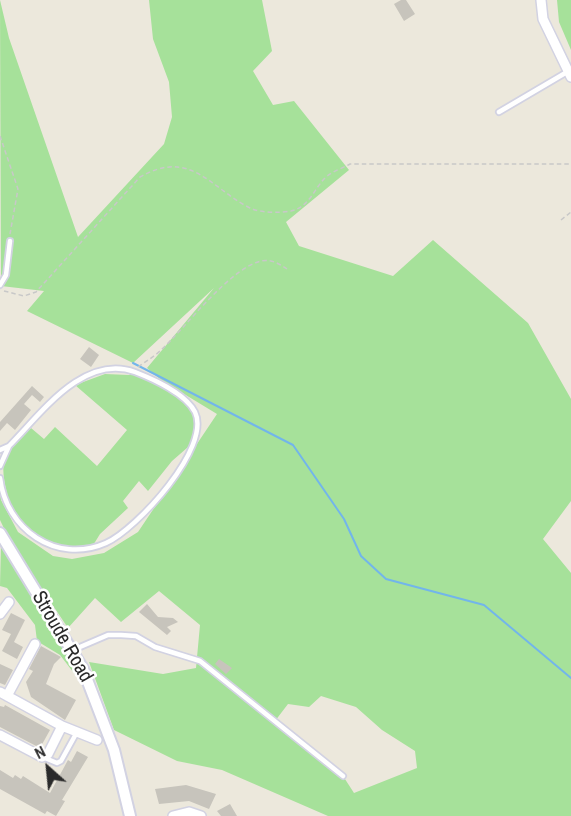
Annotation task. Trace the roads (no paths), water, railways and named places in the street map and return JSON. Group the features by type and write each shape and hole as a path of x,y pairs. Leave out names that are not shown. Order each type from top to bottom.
{"street":[{"path":"541,0 543,18 569,75"},
{"name":"Stroude Road","path":"0,533 73,650 104,721 130,816"},
{"path":"0,614 9,602"},
{"path":"35,644 3,694 62,726 97,740"},
{"path":"0,735 42,757 48,754 62,726"},
{"path":"173,816 189,812 201,816"}],"lane":[{"path":"499,112 569,75"},
{"path":"0,285 6,275 10,241"},
{"path":"0,466 9,446 67,388 88,375 111,369 134,371 181,397 194,409 198,423 195,441 184,460 140,518 119,535 92,547 50,546 26,532 3,498 0,478"},
{"path":"0,450 9,446"},
{"path":"73,650 108,635 136,636 156,647 200,661 343,776"},
{"path":"42,757 57,763 61,761 77,732"}],"waterway":[{"path":"133,363 293,445 344,519 361,556 386,579 484,605 571,678"}]}
